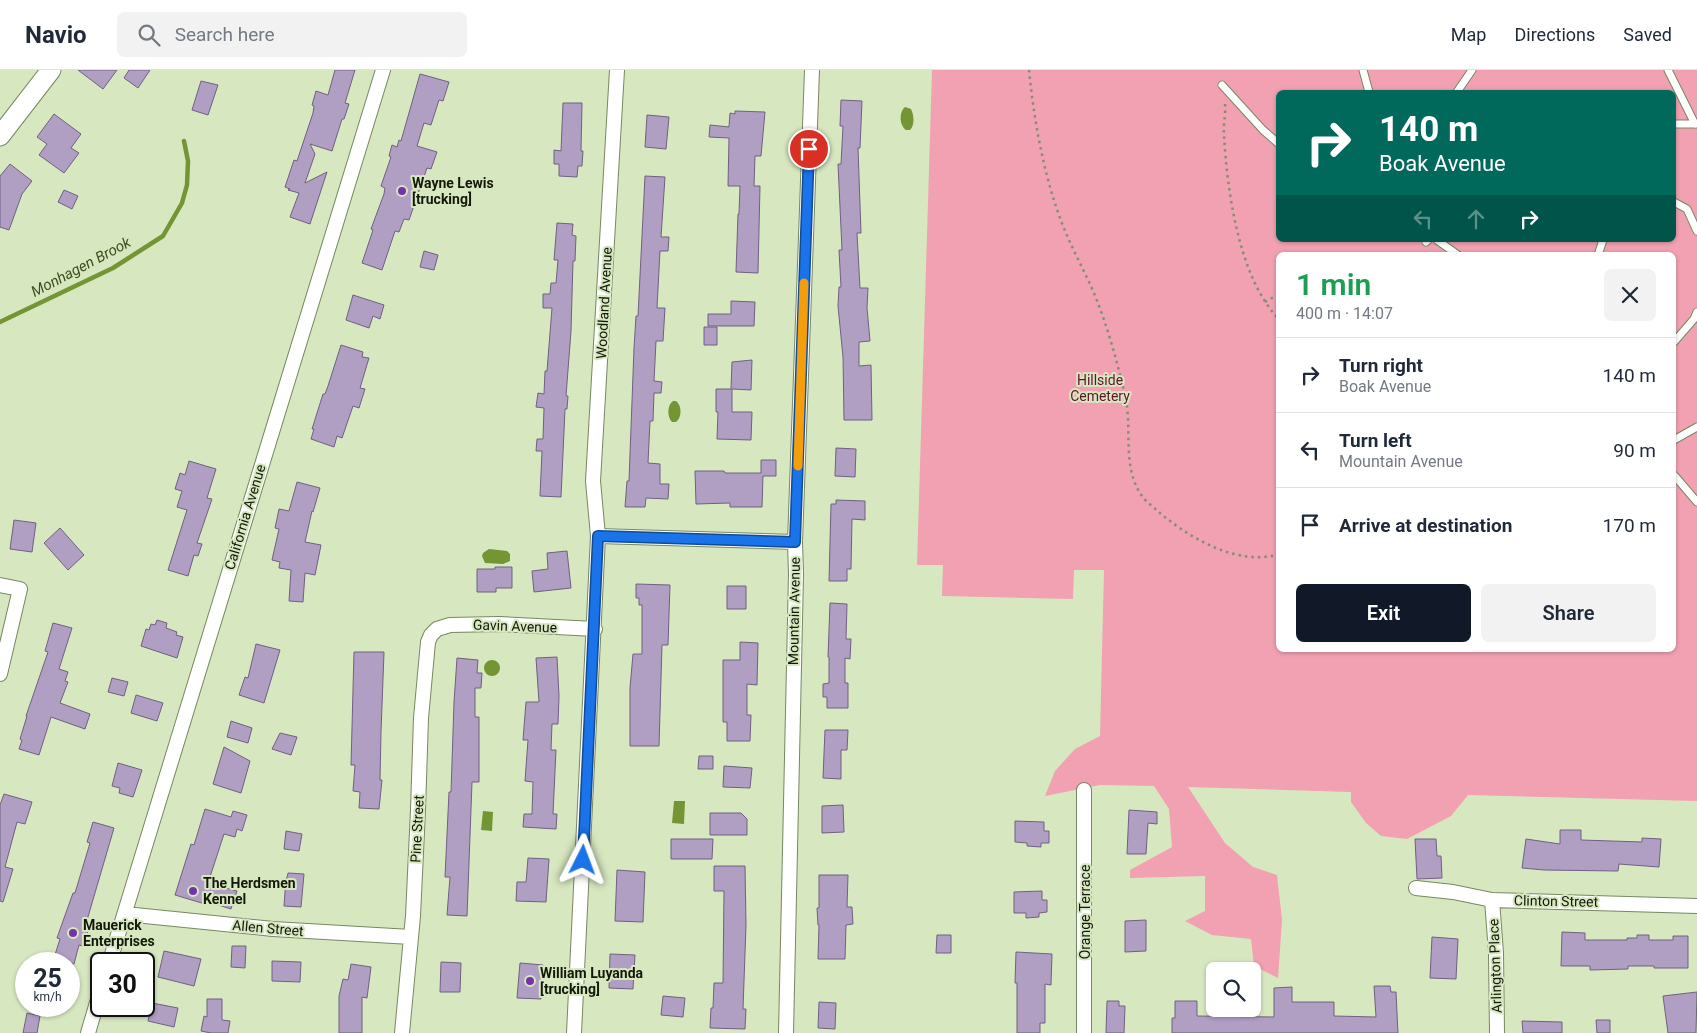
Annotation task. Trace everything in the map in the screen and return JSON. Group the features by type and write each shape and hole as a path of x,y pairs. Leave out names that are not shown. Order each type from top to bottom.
{"street":[{"path":"0,136 51,70"},
{"name":"California Avenue","path":"113,952 220,597 383,70"},
{"name":"Woodland Avenue","path":"574,1033 595,629 598,536 593,481 617,70"},
{"name":"Mountain Avenue","path":"786,1033 796,574 795,542 812,70"},
{"path":"598,536 795,542"},
{"path":"0,585 20,589 0,674"},
{"name":"Gavin Avenue","path":"437,629 450,624 595,629"},
{"name":"Pine Street","path":"402,1033 411,937 421,718 428,642 431,635 437,629"},
{"name":"Orange Terrace","path":"1084,790 1084,1033"},
{"name":"Clinton Street","path":"1416,888 1454,892 1492,900 1697,906"},
{"name":"Arlington Place","path":"1492,900 1496,953 1497,1033"},
{"name":"Allen Street","path":"125,914 273,929 411,937"},
{"path":"88,1033 93,1017"}],"lane":[{"path":"1363,70 1368,90"},
{"path":"1458,90 1472,70"},
{"path":"1668,70 1696,124 1676,124"},
{"path":"1222,85 1276,141"},
{"path":"1676,203 1686,209 1697,231"},
{"path":"1440,242 1454,252"},
{"path":"1676,340 1694,319 1697,312"},
{"path":"1676,439 1697,427"},
{"path":"1676,477 1697,502"}],"path":[{"path":"1029,70 1032,99 1042,153 1054,197 1066,231 1096,299 1117,358 1128,410 1129,453 1132,474 1138,488 1147,502 1181,530 1215,547 1241,556 1255,558 1276,555"},
{"path":"1222,85 1225,93 1224,134 1231,196 1244,260 1252,280 1265,302 1276,315"},
{"path":"1265,302 1276,296"}],"green space":[{"name":"Hillside Cemetery","path":"932,70 1697,70 1697,801 1468,795 1451,816 1407,839 1381,836 1366,823 1351,802 1351,792 1188,787 1225,843 1253,867 1277,875 1282,920 1278,978 1261,970 1261,962 1254,962 1251,939 1212,935 1185,921 1205,911 1205,876 1130,878 1130,870 1172,847 1169,809 1154,786 1100,785 1045,796 1055,771 1075,749 1100,736 1104,570 1074,570 1073,599 942,596 943,565 917,565"}],"shaded area":[{"path":"905,107 911,109 913,114 913,123 910,130 906,130 901,122 901,115"},
{"path":"673,401 678,403 680,408 680,415 676,422 670,420 669,414 669,408"},
{"path":"489,549 507,551 510,554 510,561 503,564 485,563 482,556"},
{"path":"489,660 495,660 500,665 498,674 489,676 484,671 484,665"},
{"path":"674,801 685,801 684,824 672,823"},
{"path":"483,811 493,812 492,831 481,830"}],"building":[{"path":"78,70 117,70 103,89"},
{"path":"129,70 150,70 138,88 124,78"},
{"path":"335,70 355,70 345,103 349,104 332,151 310,144 315,154 305,183 327,172 310,224 290,217 299,193 288,190 290,189 285,187 294,160 297,161 313,113 314,106 312,105 316,91 328,95"},
{"path":"420,74 449,82 443,101 439,100 431,125 424,123 417,146 437,152 431,169 427,168 409,220 404,219 399,232 395,231 382,270 362,263 373,230 371,229 384,194 385,188 381,186 391,157 389,156 392,145 397,147 399,140 401,141"},
{"path":"201,81 218,85 208,115 192,110"},
{"path":"841,100 862,101 860,148 858,148 861,233 857,233 860,288 868,288 867,308 870,341 859,342 859,366 871,365 872,420 844,420 843,357 838,306 839,287 841,287 839,250 842,250 838,164 841,164 843,126 840,126"},
{"path":"563,103 582,103 582,166 578,166 577,177 559,176 559,164 554,164 554,150 561,151"},
{"path":"735,111 765,112 761,156 755,156 754,186 760,186 758,273 736,272 740,186 728,186 729,138 709,137 710,125 729,127 730,113 735,114"},
{"path":"54,114 81,134 71,148 79,153 64,173 39,155 47,144 37,137"},
{"path":"647,115 669,117 666,149 645,147"},
{"path":"10,164 32,181 22,194 9,230 0,227 0,176"},
{"path":"645,176 665,177 661,237 669,237 668,251 660,251 657,308 665,308 663,341 656,341 654,381 662,382 661,393 654,393 653,421 650,421 648,463 660,464 660,484 669,484 668,499 646,498 645,507 625,507 627,481 629,481 634,348 636,316 638,316"},
{"path":"64,190 78,196 72,209 58,202"},
{"path":"557,223 573,224 572,235 576,236 575,261 573,261 571,331 566,396 568,396 567,409 565,409 561,497 540,496 542,451 536,451 537,439 543,439 544,408 536,407 538,393 544,394 552,308 543,308 543,294 550,294 551,283 556,283 558,260 554,260"},
{"path":"424,251 438,255 434,270 420,267"},
{"path":"353,295 384,305 380,319 373,316 369,328 346,320"},
{"path":"731,301 755,302 754,326 708,326 708,314 731,314"},
{"path":"704,327 717,327 717,345 704,345"},
{"path":"341,345 363,352 362,357 369,358 360,388 365,389 359,408 353,406 342,438 337,436 334,447 311,439 314,429 312,429 323,394 325,394 328,386"},
{"path":"752,360 751,390 732,389 732,412 752,412 751,440 717,439 718,412 716,412 716,389 731,389 732,362"},
{"path":"836,448 856,449 855,477 835,476"},
{"path":"761,460 776,460 776,476 763,476 762,507 730,507 730,503 696,504 695,471 761,473"},
{"path":"189,461 216,469 207,498 212,499 197,543 202,544 198,556 194,555 188,576 168,570 187,510 177,507 182,491 175,489 180,473 185,475"},
{"path":"297,482 320,488 312,511 305,542 321,545 315,575 305,573 303,602 289,601 291,570 279,568 280,562 272,560 279,529 275,528 279,509 289,511"},
{"path":"836,500 865,501 865,520 852,519 851,569 847,569 847,581 829,581 831,504 836,504"},
{"path":"14,520 36,523 32,552 10,549"},
{"path":"60,528 84,555 68,570 44,543"},
{"path":"567,551 571,588 534,592 532,571 548,569 547,553"},
{"path":"495,567 512,567 512,588 496,588 496,592 477,592 477,569 495,569"},
{"path":"636,584 670,585 668,645 662,645 659,746 630,746 630,688 633,654 642,654 642,605 639,605 639,598 636,598"},
{"path":"727,586 746,586 746,609 727,609"},
{"path":"830,603 847,604 846,639 851,639 850,659 845,658 848,708 827,708 827,697 823,697 823,684 829,683"},
{"path":"157,620 167,623 166,628 177,632 176,635 183,637 177,658 141,646 146,629 149,630 151,624 155,625"},
{"path":"53,623 72,628 59,669 68,672 65,681 68,682 60,703 90,714 85,729 51,717 39,755 19,749 22,740 20,739 48,652 45,651"},
{"path":"740,642 758,643 757,685 747,684 747,715 751,715 750,741 727,741 727,722 723,722 723,660 740,660"},
{"path":"256,644 280,650 264,703 239,695 245,677 248,678"},
{"path":"354,652 384,652 380,780 382,780 379,809 359,808 360,792 353,791 355,765 351,765"},
{"path":"557,657 558,724 552,724 551,750 556,750 553,814 557,814 556,829 523,827 524,814 532,814 533,782 525,781 528,740 523,740 526,702 539,702 536,658"},
{"path":"457,658 478,660 477,673 482,673 481,688 475,688 475,717 479,717 479,782 472,782 467,916 447,915 450,877 445,877"},
{"path":"112,678 128,682 124,696 108,692"},
{"path":"136,695 163,703 157,721 131,713"},
{"path":"231,721 252,728 248,743 227,737"},
{"path":"825,730 848,730 847,750 841,750 841,779 823,778"},
{"path":"280,733 297,737 291,755 272,749"},
{"path":"224,747 250,761 241,793 213,784"},
{"path":"699,756 713,756 713,769 698,769"},
{"path":"118,763 142,770 133,797 119,793 120,788 112,786"},
{"path":"724,766 752,768 750,788 723,787"},
{"path":"4,794 32,802 25,824 17,822 5,867 13,869 3,902 0,901 0,805"},
{"path":"843,805 844,832 822,833 822,806"},
{"path":"205,809 231,817 233,811 247,815 242,831 237,829 235,837 224,834 208,883 237,891 231,909 206,901 205,904 175,895 191,844 194,845"},
{"path":"1129,810 1157,812 1157,824 1148,823 1146,854 1127,854"},
{"path":"710,813 741,813 747,819 747,835 710,835"},
{"path":"1015,821 1044,822 1044,831 1049,831 1049,843 1041,843 1041,847 1027,846 1027,843 1015,842"},
{"path":"93,822 114,828 85,927 89,928 83,946 79,945 77,952 56,952 60,939 57,938 73,893 75,893 90,843 87,842"},
{"path":"1560,830 1581,830 1581,840 1642,842 1642,838 1661,839 1659,867 1619,864 1618,871 1522,868 1526,839 1560,844"},
{"path":"286,831 302,834 299,851 284,849"},
{"path":"671,839 713,839 712,859 671,859"},
{"path":"1415,839 1436,839 1437,856 1441,856 1442,878 1417,879"},
{"path":"528,858 549,859 546,902 516,901 517,882 526,882"},
{"path":"714,866 745,866 746,925 743,1009 746,1009 745,1029 710,1028 714,983 723,983 724,891 714,891"},
{"path":"617,870 645,872 643,922 615,921"},
{"path":"288,873 304,874 301,907 284,906"},
{"path":"819,875 848,875 847,907 852,907 853,924 846,925 845,959 818,959 819,925 817,908 819,908"},
{"path":"1042,891 1042,900 1047,900 1047,912 1039,913 1039,917 1026,918 1026,913 1014,913 1014,892"},
{"path":"1146,920 1146,951 1125,952 1125,921"},
{"path":"1562,932 1585,933 1585,940 1627,940 1627,938 1637,938 1637,935 1649,935 1649,940 1673,940 1673,936 1688,936 1688,968 1628,966 1628,969 1590,970 1590,966 1561,966"},
{"path":"937,935 951,935 951,953 936,953"},
{"path":"1432,937 1458,939 1456,979 1430,978"},
{"path":"232,946 246,946 245,968 231,967"},
{"path":"164,951 201,959 194,986 158,977"},
{"path":"1016,952 1052,954 1051,985 1045,984 1045,1023 1040,1023 1040,1033 1017,1033"},
{"path":"610,954 635,955 633,989 609,988"},
{"path":"272,961 301,962 300,982 272,981"},
{"path":"441,962 461,963 460,992 440,992"},
{"name":"William Luyanda [trucking]","path":"520,963 543,965 541,999 517,998"},
{"path":"351,964 371,967 367,998 362,997 362,1033 339,1033 339,996 343,979 348,980"},
{"path":"1374,986 1390,986 1391,992 1396,992 1398,1033 1172,1033 1172,1018 1175,1018 1175,1001 1197,1001 1197,1016 1274,1017 1274,988 1292,987 1292,1002 1334,1002 1334,1016 1376,1017"},
{"path":"1697,992 1696,1033 1668,1033 1663,996"},
{"path":"663,996 685,998 683,1017 661,1015"},
{"path":"207,999 222,999 222,1020 230,1021 228,1033 201,1031 204,1016 207,1017"},
{"path":"1107,1001 1119,1001 1119,1006 1125,1006 1124,1033 1106,1033"},
{"path":"819,1002 836,1003 835,1029 818,1028"},
{"path":"155,1004 178,1008 174,1027 148,1021 149,1017 155,1017"},
{"path":"26,1017 40,1017 37,1033 23,1033"},
{"path":"1596,1020 1610,1020 1610,1033 1597,1033"},
{"path":"1522,1021 1562,1022 1562,1033 1523,1033"}],"waterway":[{"name":"Monhagen Brook","path":"0,322 113,268 163,236 182,203 187,185 188,161 184,141"}],"slow traffic":[{"path":"798,466 804,283"}],"place":[{"name":"Wayne Lewis [trucking]","path":"402,191"},
{"name":"The Herdsmen Kennel","path":"193,891"},
{"name":"Mauerick Enterprises","path":"73,933"},
{"name":"William Luyanda [trucking]","path":"530,981"}],"route":[{"path":"583,860 598,536 795,542 809,149"}]}
